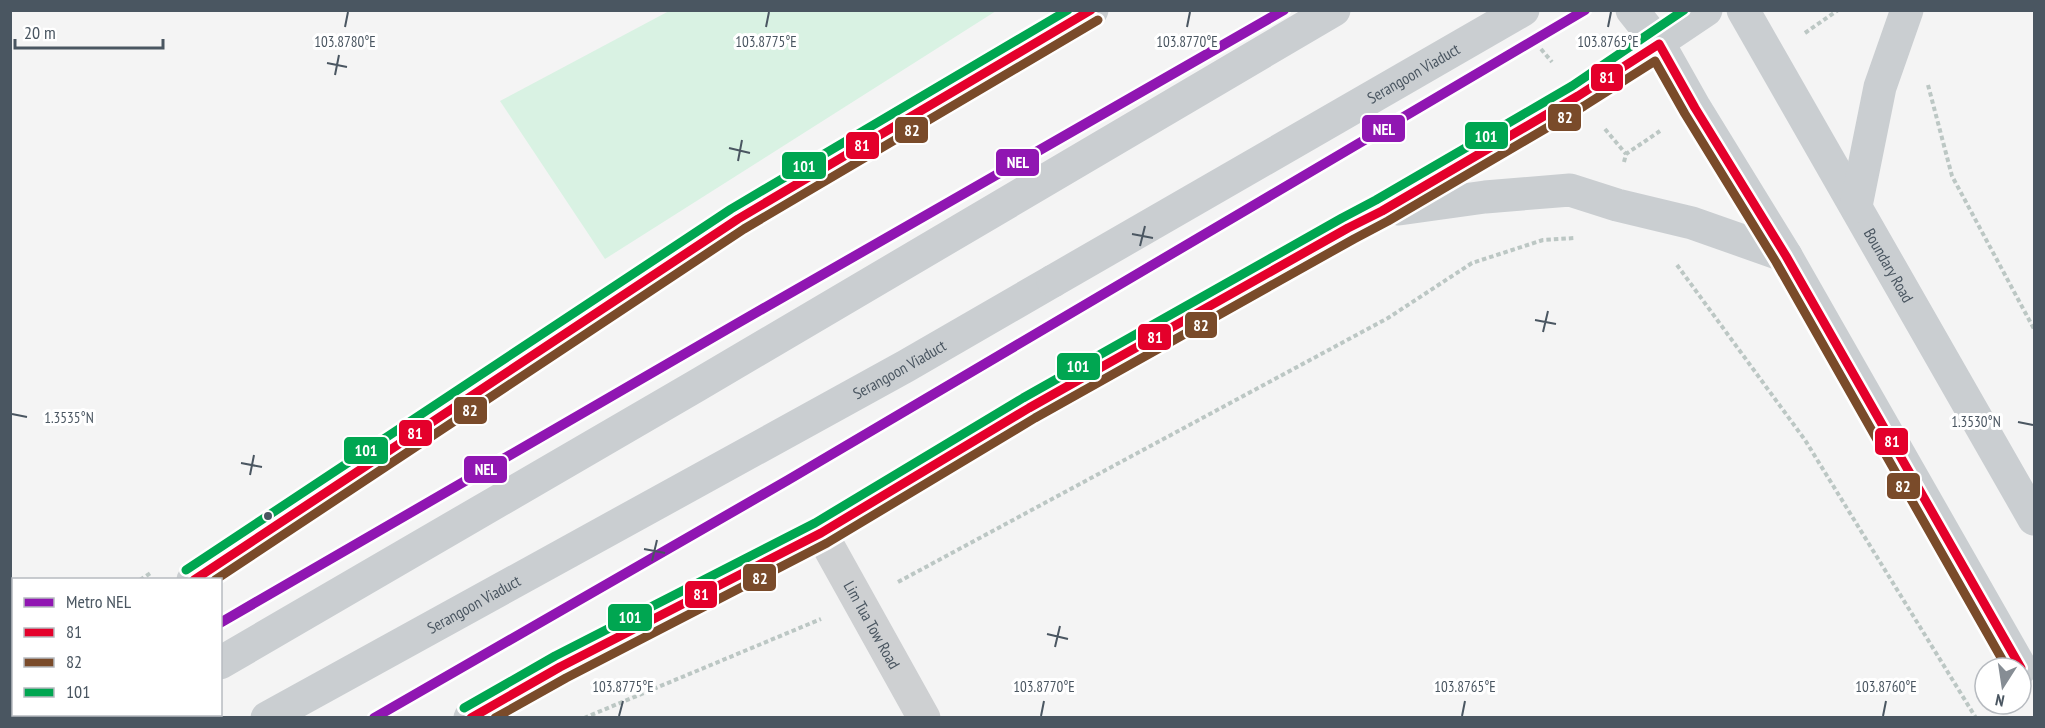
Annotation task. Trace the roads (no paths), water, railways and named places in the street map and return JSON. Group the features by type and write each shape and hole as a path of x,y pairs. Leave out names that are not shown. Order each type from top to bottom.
{"main road":[{"path":"195,578 738,219 1092,10"},
{"path":"222,662 1334,10"},
{"name":"Serangoon Viaduct","path":"267,717 896,372 1524,10"},
{"path":"1632,10 1659,44 1695,108 1786,256 2014,656"},
{"path":"470,717 560,667 821,532 1039,402 1382,211 1578,96 1659,44 1706,10"},
{"name":"Boundary Road","path":"1743,10 2034,519"},
{"path":"1856,206 1880,87 1907,10"},
{"path":"1382,211 1485,197 1570,190 1617,206 1692,223 1786,256"}],"street":[{"name":"Lim Tua Tow Road","path":"821,532 924,717"}],"metro line":[{"name":"NEL","path":"222,622 1284,10"},
{"name":"NEL","path":"374,718 788,480 1585,10"}]}
